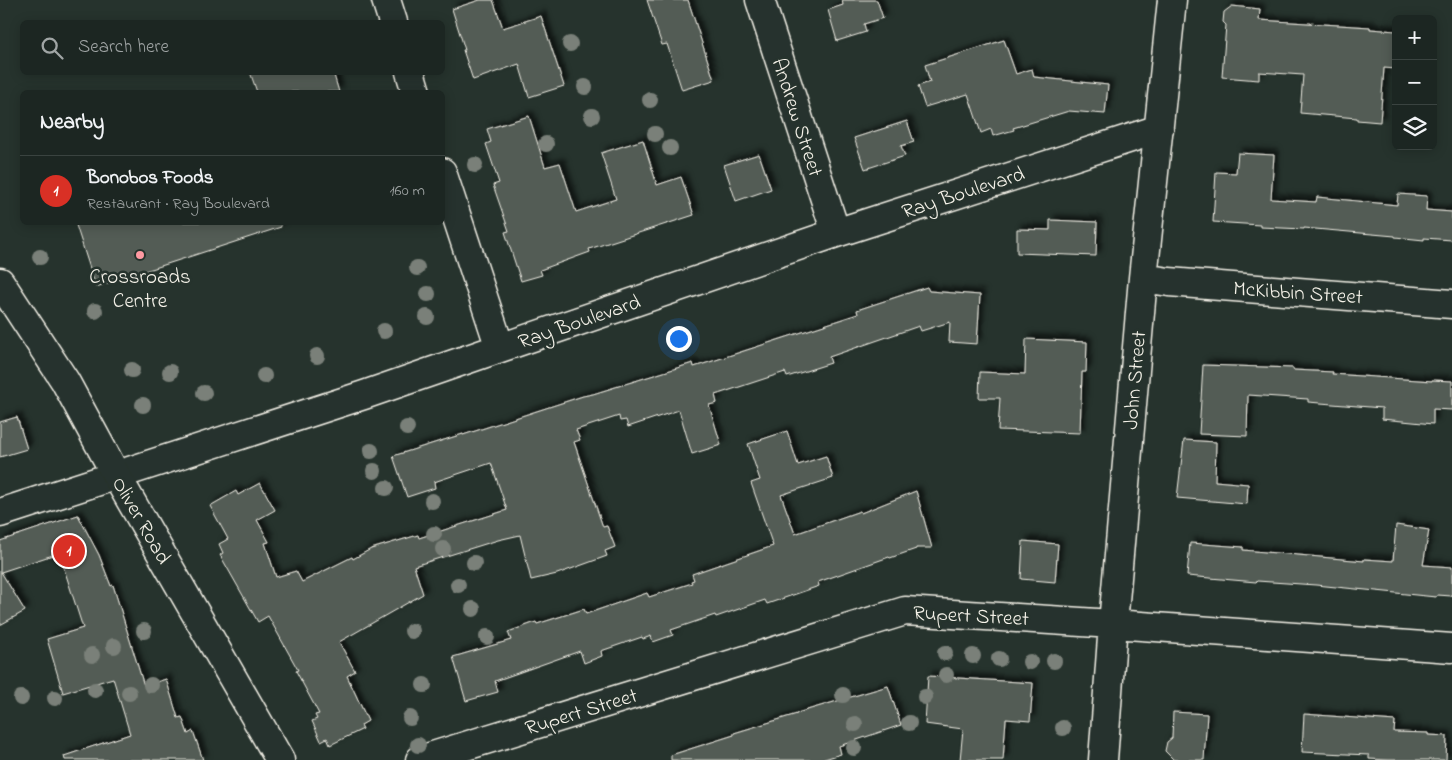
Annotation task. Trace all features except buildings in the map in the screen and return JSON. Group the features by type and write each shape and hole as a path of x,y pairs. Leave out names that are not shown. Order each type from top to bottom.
{"street":[{"path":"386,0 392,20"},
{"name":"Andrew Street","path":"760,0 836,233"},
{"name":"John Street","path":"1103,760 1143,278 1170,2"},
{"path":"411,75 415,90"},
{"name":"Ray Boulevard","path":"0,513 355,398 836,233 1159,129"},
{"path":"445,181 500,348"},
{"name":"McKibbin Street","path":"1143,278 1169,282 1452,304"},
{"name":"Oliver Road","path":"0,282 65,381 116,475 280,760"},
{"name":"Rupert Street","path":"420,760 905,610 1452,648"}],"place":[{"name":"Crossroads Centre","path":"140,255"},
{"name":"Bonobos Foods","path":"69,551"}]}
